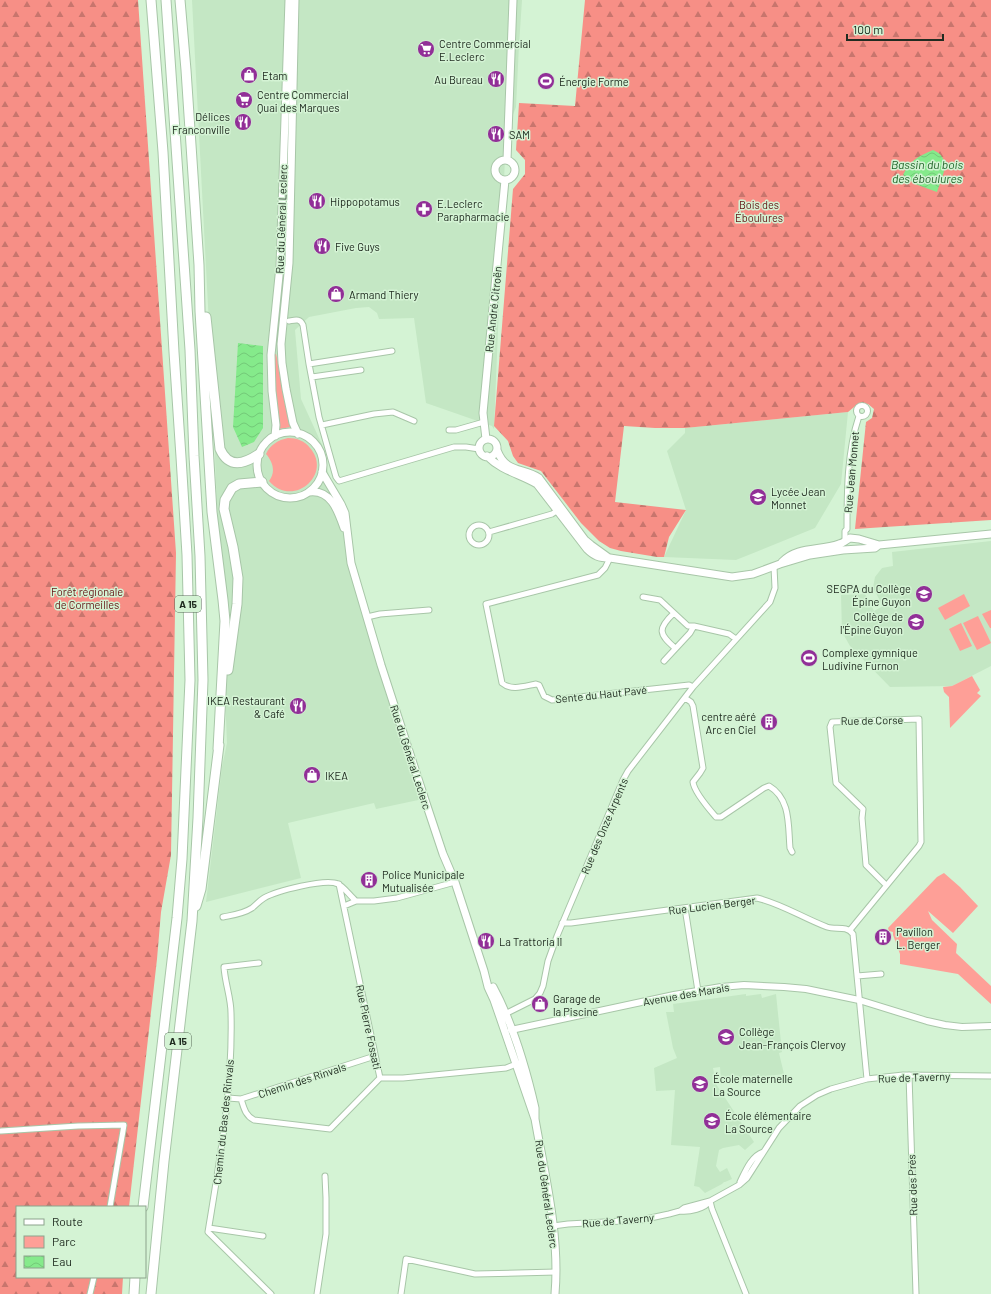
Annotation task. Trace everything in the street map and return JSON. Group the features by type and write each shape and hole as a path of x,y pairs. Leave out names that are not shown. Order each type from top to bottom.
{"highway":[{"name":"A 15","path":"143,1206 177,918 182,859 190,680 187,556 163,152 151,0"},
{"name":"A 15","path":"151,1294 164,1161 192,921 198,818 203,680 200,556 190,350 166,0"},
{"path":"180,0 199,265 200,311 212,512 222,585 225,621 218,749"},
{"path":"185,0 186,70"},
{"path":"199,265 220,449 222,455 239,463 249,460 259,454"},
{"path":"192,921 201,889 237,604 237,565 224,505 229,492 235,486 242,483 262,482"},
{"path":"134,1294 135,1278"}],"main road":[{"name":"Rue du Général Leclerc","path":"275,436 276,425 272,391 271,355 280,266 289,0"},
{"name":"Rue du Général Leclerc","path":"295,0 289,263 281,344 282,364 287,395 293,423 298,434"},
{"path":"507,160 513,0"},
{"path":"507,160 514,164 515,172 513,177 505,180 499,177 495,169 500,161 507,160"},
{"name":"Rue André Citroën","path":"486,439 484,422 488,357 494,309 505,180"},
{"path":"288,432 298,434 310,439 318,448 322,460 322,472 317,483 309,492 297,497 281,496 270,491 262,482 258,471 259,454 267,442 275,436 288,432"},
{"path":"529,477 510,472 482,454 479,449 481,443 486,439 491,439 497,446 496,450 504,462 529,477 559,509 579,540 594,556 600,558 610,558 732,577 753,574 777,565 810,556 875,548 879,545"},
{"path":"486,456 494,454 496,450"},
{"name":"Rue du Général Leclerc","path":"322,472 345,513 351,563 370,616 403,734 443,854 455,882 488,987 494,1000 507,1041 519,1063"},
{"name":"Rue du Général Leclerc","path":"309,492 320,492 331,500 348,540"},
{"path":"777,565 785,558 802,551 835,546 845,542 848,538 856,538 879,545 991,534"},
{"path":"856,538 862,542 862,545 858,550"},
{"path":"845,542 845,547 850,550"},
{"name":"Rue du Général Leclerc","path":"484,971 498,998 511,1030 535,1119 553,1226 556,1272 555,1294"}],"street":[{"path":"289,321 299,320 303,325 319,417 336,477 339,481 454,447 479,449"},
{"path":"309,364 392,351"},
{"path":"312,377 361,370"},
{"path":"322,425 374,414 393,412 414,421"},
{"name":"Rue Jean Monnet","path":"845,542 845,531 847,529 847,491 853,433 859,416"},
{"path":"449,430 456,430 484,422"},
{"path":"489,532 552,514 559,509"},
{"path":"473,526 486,526 489,532 490,535 488,541 482,544 476,544 471,541 470,532 473,526"},
{"name":"Rue Jean Monnet","path":"847,529 856,538"},
{"name":"Sente du Haut Pavé","path":"610,558 605,568 598,575 486,604 502,683 506,687 511,688 536,684 539,685 544,696 552,700 689,685 693,687"},
{"name":"Rue des Onze Arpents","path":"504,1015 536,999 540,993 543,986 548,960 562,923 628,771 693,687 770,602 775,588 777,565"},
{"path":"643,597 660,600 688,626 729,634 736,639"},
{"path":"370,616 429,610"},
{"path":"674,613 664,622 662,629 664,638 675,648"},
{"path":"664,661 690,633 694,626"},
{"path":"685,698 693,706 703,768 693,782 703,800 716,817 721,817 769,786 776,791 786,807 790,848 792,852"},
{"name":"Rue de Corse","path":"850,930 921,842 919,719 832,722 830,727 836,784 863,809 862,818 866,865 886,885"},
{"path":"344,906 356,901 374,901 397,898 455,882"},
{"path":"223,917 238,914 252,908 263,898 282,891 308,885 339,884 356,901"},
{"name":"Rue Pierre Fossati","path":"339,884 380,1078 403,1078 506,1068 519,1063"},
{"name":"Rue Lucien Berger","path":"562,923 757,898 770,901 830,928 850,930"},
{"path":"685,908 698,991"},
{"path":"850,930 853,934 858,976 867,1079"},
{"name":"Chemin du Bas des Rinvals","path":"209,1228 228,1098 231,1010 224,968 259,963"},
{"path":"858,976 881,974"},
{"name":"Avenue des Marais","path":"511,1030 727,986 784,987 822,992 859,1000 927,1021 962,1027 991,1026"},
{"name":"Rue du Général Leclerc","path":"494,1000 499,1005 504,1015"},
{"path":"507,1041 511,1030"},
{"name":"Chemin des Rinvals","path":"228,1098 241,1099 375,1056"},
{"name":"Rue de Taverny","path":"553,1226 631,1221 680,1211 684,1208 695,1207 710,1201 739,1185 747,1178 749,1170 779,1128 800,1106 822,1093 867,1079 909,1075 991,1076"},
{"name":"Rue des Prés","path":"909,1075 916,1294"},
{"path":"241,1099 248,1117 254,1120 330,1129 380,1078"},
{"path":"1,1131 78,1126 124,1125 110,1206"},
{"path":"317,1294 325,1245 325,1176"},
{"path":"710,1201 712,1210 746,1294"},
{"path":"263,1236 209,1228 208,1232 271,1294"},
{"path":"402,1294 406,1259 475,1274 556,1272"},
{"path":"90,1294 94,1278"}],"shaded area":[{"path":"192,0 522,0 516,107 506,132 494,429 492,426 426,403 414,318 379,319 377,313 369,307 356,308 309,317 295,330 301,399 324,449 328,472 423,799 376,809 374,803 288,823 301,878 206,902 222,767 227,743 211,363"},
{"name":"Lycée Jean Monnet","path":"848,412 841,484 815,528 736,560 664,557 686,510 667,451 685,433 685,428"},
{"name":"Collège de l'Épine Guyon","path":"991,541 991,666 952,686 890,687 850,646 842,632 841,595 865,594 874,611 883,606 873,588 875,577 882,568 893,566 892,552"},
{"path":"746,994 746,996 761,994 762,998 776,994 782,1052 779,1053 784,1074 721,1081 720,1067 713,1068 716,1084 754,1142 745,1150 739,1145 719,1150 716,1166 720,1172 727,1168 732,1179 705,1193 699,1187 694,1186 700,1147 671,1145 675,1090 656,1091 654,1068 677,1058 673,1048 666,1012 674,1012 673,1004"}],"green space":[{"name":"Forêt régionale de Cormeilles","path":"0,0 138,0 176,553 171,855 161,912 129,1206 16,1206 16,1278 123,1278 122,1294 0,1294"},
{"name":"Bois des Éboulures","path":"585,0 991,0 991,520 855,529 866,422 872,418 874,409 868,404 859,403 848,412 685,428 624,426 615,502 686,510 669,537 664,557 621,551 610,548 599,541 581,523 541,471 518,463 513,456 508,441 494,426 513,189 525,174 525,160 516,150 519,103 575,106"},
{"path":"274,354 276,354 279,366 291,427 279,429 274,383"},
{"path":"288,438 300,440 306,443 316,458 317,468 313,477 307,485 299,490 289,491 279,489 269,481 273,467 266,454 275,443"},
{"path":"964,594 970,606 945,620 938,608"},
{"path":"991,610 991,628 990,628 982,614"},
{"path":"978,616 991,643 977,650 963,623"},
{"path":"961,623 972,646 960,651 949,629"},
{"path":"972,676 980,690 977,693 981,696 950,728 949,697 944,692 943,687 952,686"},
{"path":"944,873 978,906 953,933 928,911 932,920 957,944 956,953 991,986 991,1004 958,974 900,964 900,954 893,932 889,931 888,928 937,877"}],"water":[{"name":"Bassin du bois des éboulures","path":"933,150 939,153 943,158 944,163 943,174 937,192 915,184 903,175 911,163 923,154"},
{"path":"238,343 263,346 263,428 254,442 242,447 233,427"}],"place":[{"name":"Centre Commercial E.Leclerc","path":"426,49"},
{"name":"Etam","path":"249,75"},
{"name":"Au Bureau","path":"496,79"},
{"name":"Énergie Forme","path":"546,81"},
{"name":"Centre Commercial Quai des Marques","path":"244,100"},
{"name":"Délices Franconville","path":"243,122"},
{"name":"SAM","path":"496,134"},
{"name":"Hippopotamus","path":"317,201"},
{"name":"E.Leclerc Parapharmacie","path":"424,209"},
{"name":"Five Guys","path":"322,246"},
{"name":"Armand Thiery","path":"336,294"},
{"name":"Lycée Jean Monnet","path":"758,497"},
{"name":"SEGPA du Collège Épine Guyon","path":"924,594"},
{"name":"Collège de l'Épine Guyon","path":"916,622"},
{"name":"Complexe gymnique Ludivine Furnon","path":"809,658"},
{"name":"IKEA Restaurant & Café","path":"298,706"},
{"name":"centre aéré Arc en Ciel","path":"769,722"},
{"name":"IKEA","path":"312,775"},
{"name":"Police Municipale Mutualisée","path":"369,880"},
{"name":"Pavillon L. Berger","path":"883,937"},
{"name":"La Trattoria II","path":"486,941"},
{"name":"Garage de la Piscine","path":"540,1004"},
{"name":"Collège Jean-François Clervoy","path":"726,1037"},
{"name":"École maternelle La Source","path":"700,1084"},
{"name":"École élémentaire La Source","path":"712,1121"}]}
